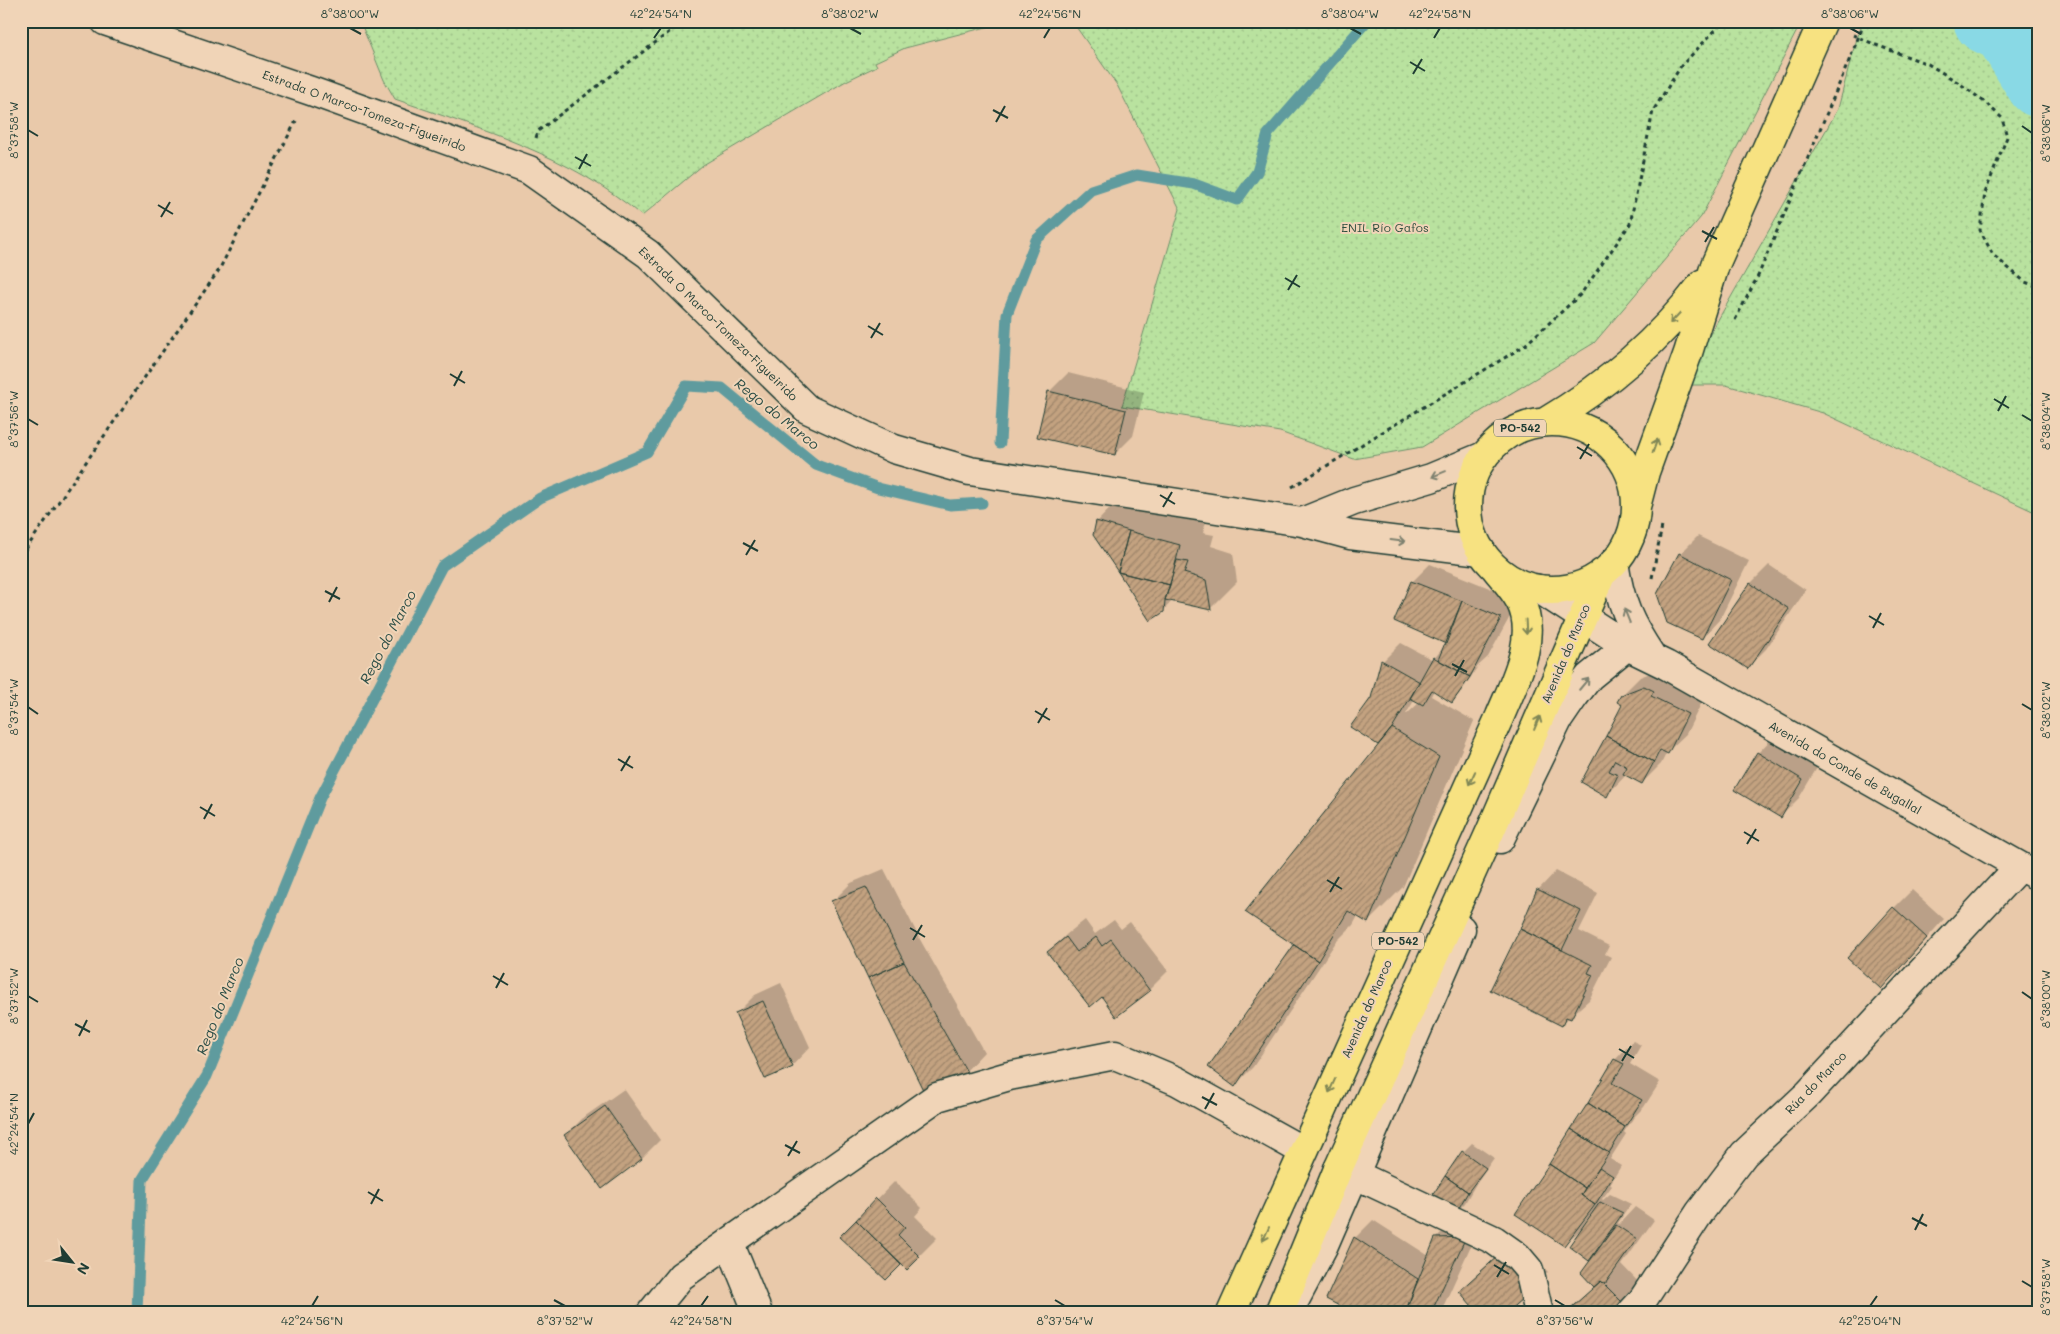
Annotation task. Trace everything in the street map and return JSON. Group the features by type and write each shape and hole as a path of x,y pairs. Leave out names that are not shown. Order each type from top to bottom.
{"main road":[{"path":"1636,509 1645,472 1688,354 1715,266 1823,21"},
{"path":"1545,422 1581,401 1618,373 1681,312 1715,266"},
{"name":"PO-542","path":"1545,422 1569,424 1591,431 1610,445 1625,464 1634,486 1636,509 1629,538 1608,567 1583,584 1561,590 1539,589 1516,582 1489,560 1471,528 1468,503 1472,478 1484,456 1501,439 1522,427 1545,422"},
{"name":"Avenida do Marco","path":"1231,1313 1302,1151 1500,716 1524,653 1527,624 1520,601 1489,560"},
{"name":"Avenida do Marco","path":"1279,1313 1346,1172 1582,618 1608,567"}],"street":[{"name":"Estrada O Marco-Tomeza-Figueirido","path":"104,21 311,91 529,170 648,254 807,409 894,449 970,471 1302,522 1350,534 1489,560"},
{"path":"1302,522 1354,500 1431,478 1484,456"},
{"name":"Avenida do Conde de Bugallal","path":"1608,567 1627,616 1652,658"},
{"name":"Avenida do Conde de Bugallal","path":"1539,589 1627,646 1652,658 2029,872"},
{"path":"1288,1313 1323,1247 1346,1172 1501,837 1558,720 1589,677 1627,646"},
{"name":"Rúa do Marco","path":"1631,1313 1642,1301 1700,1212 1744,1154 1808,1094 2029,872"},
{"path":"651,1313 681,1276 937,1097 1009,1076 1115,1054 1178,1080 1302,1151"},
{"path":"1346,1172 1494,1240 1518,1257 1529,1270 1539,1313"},
{"path":"728,1242 758,1313"}],"path":[{"path":"529,170 538,131 684,21"},
{"path":"1248,513 1524,346 1581,294 1630,224 1653,111 1681,66 1724,21"},
{"path":"1732,326 1758,276 1865,21"},
{"path":"1850,33 1876,45 1928,64 1973,93 2002,118 2007,137 1985,193 1980,230 1993,256 2025,282 2039,287"},
{"path":"21,556 220,270 311,91"},
{"path":"1651,585 1663,523"}],"green space":[{"path":"360,21 1010,21 905,48 875,62 877,66 846,81 703,165 642,216 585,176 555,160 524,146 395,99 384,80"},
{"name":"ENIL Río Gafos","path":"1072,21 1802,21 1701,217 1594,343 1422,447 1354,459 1280,432 1122,406 1180,209 1117,85"},
{"path":"1851,21 2039,21 2039,514 1823,413 1726,385 1681,385 1838,109 1861,27"}],"building":[{"path":"1048,391 1126,410 1115,455 1037,437"},
{"path":"1096,521 1129,531 1118,572 1093,535"},
{"path":"1129,531 1180,545 1170,585 1118,572"},
{"path":"1679,553 1731,580 1702,639 1667,623 1657,594"},
{"path":"1177,560 1188,562 1184,573 1206,580 1211,610 1165,600"},
{"path":"1118,572 1170,585 1165,600 1164,612 1150,621"},
{"path":"1411,581 1462,601 1446,644 1394,621"},
{"path":"1750,583 1789,609 1748,669 1709,643"},
{"path":"1462,601 1501,618 1470,677 1438,660"},
{"path":"1433,657 1470,677 1452,703 1432,690 1423,705 1410,698"},
{"path":"1381,660 1420,682 1392,728 1378,745 1350,727 1371,698"},
{"path":"1644,686 1654,691 1651,696 1688,714 1668,754 1660,750 1654,762 1606,736 1622,705 1617,702 1621,695"},
{"path":"1392,728 1439,757 1368,923 1348,911 1318,961 1245,912"},
{"path":"1606,736 1654,762 1642,784 1623,774 1627,767 1615,760 1609,771 1618,775 1607,797 1581,782"},
{"path":"1757,752 1803,780 1781,818 1734,790"},
{"path":"866,887 904,962 868,978 831,901"},
{"path":"1537,889 1581,911 1562,950 1520,929"},
{"path":"1893,907 1927,938 1881,989 1847,958"},
{"path":"1520,929 1592,965 1588,973 1593,975 1571,1019 1566,1017 1562,1026 1490,990"},
{"path":"1066,937 1077,952 1096,937 1102,946 1111,939 1150,991 1116,1017 1102,997 1090,1007 1047,952"},
{"path":"1294,945 1318,961 1235,1087 1208,1067"},
{"path":"904,962 967,1072 926,1096 868,978"},
{"path":"763,1001 793,1067 765,1079 735,1013"},
{"path":"1614,1059 1624,1064 1612,1083 1642,1100 1625,1127 1588,1103"},
{"path":"1588,1103 1625,1127 1609,1153 1571,1129"},
{"path":"605,1106 642,1159 602,1189 564,1135"},
{"path":"1571,1129 1609,1153 1585,1188 1549,1164"},
{"path":"1462,1151 1486,1168 1468,1192 1445,1176"},
{"path":"1549,1164 1585,1188 1581,1195 1595,1205 1564,1246 1515,1214"},
{"path":"1599,1167 1613,1176 1595,1205 1581,1195"},
{"path":"1445,1176 1468,1192 1456,1213 1430,1199"},
{"path":"876,1198 905,1227 898,1235 920,1257 907,1270 856,1220"},
{"path":"1600,1202 1623,1213 1589,1261 1569,1246"},
{"path":"856,1220 901,1265 886,1280 839,1237"},
{"path":"1616,1225 1637,1239 1605,1284 1601,1281 1594,1287 1581,1273"},
{"path":"1354,1237 1418,1279 1405,1313 1353,1313 1326,1299"},
{"path":"1466,1237 1431,1313 1405,1313 1435,1238"},
{"path":"1499,1255 1531,1291 1506,1313 1478,1313 1459,1291"},
{"path":"1601,1281 1628,1308 1624,1313 1565,1313"}],"waterway":[{"name":"Rego do Marco","path":"1000,443 1007,314 1036,240 1091,190 1137,175 1194,184 1237,200 1257,172 1268,134 1367,21"},
{"path":"1986,21 2006,31 2039,85"},
{"name":"Rego do Marco","path":"137,1313 142,1180 207,1076 320,798 442,566 540,498 647,452 686,386 722,388 816,465 878,488 950,505 982,503"}]}
